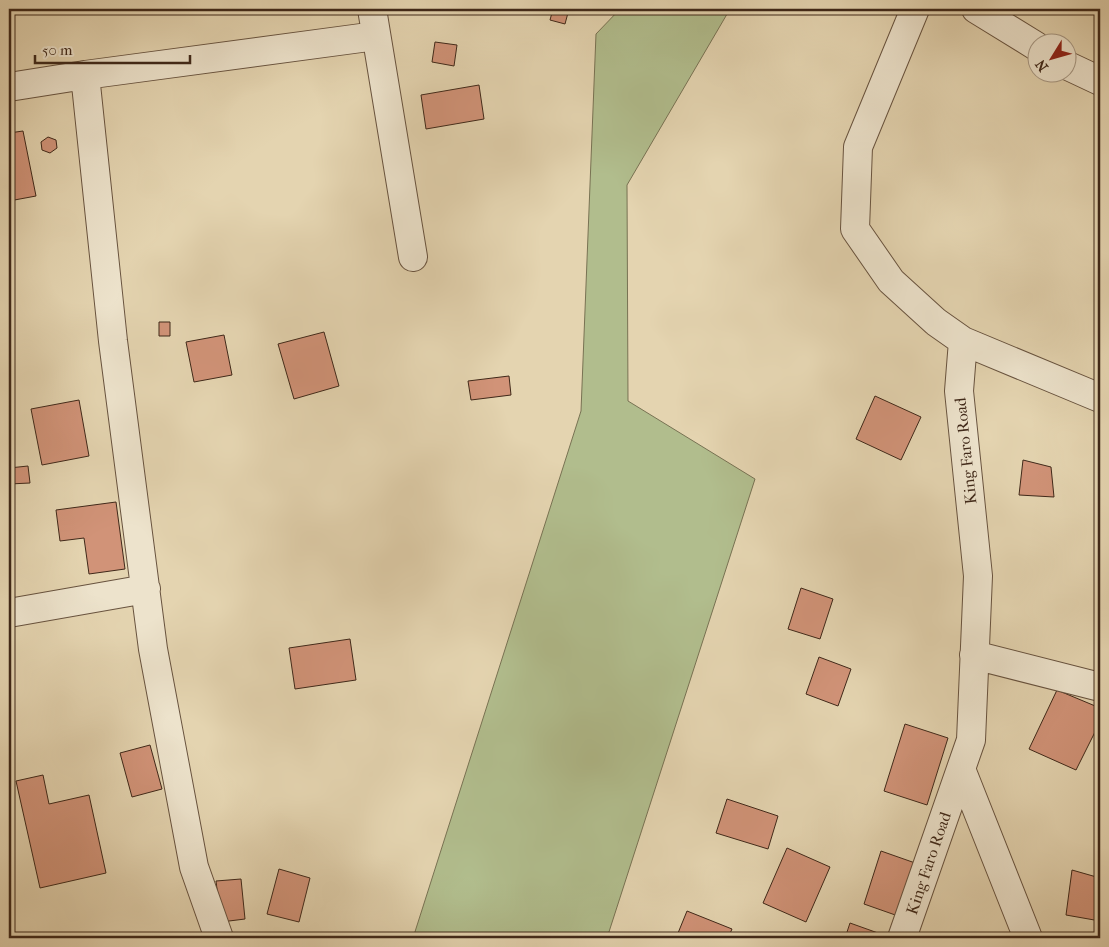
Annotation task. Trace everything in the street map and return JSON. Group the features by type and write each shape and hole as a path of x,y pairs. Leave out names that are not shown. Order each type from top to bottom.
{"street":[{"path":"372,9 413,257"},
{"path":"915,9 858,147 855,229 891,281 936,322 964,341 1100,398"},
{"path":"976,9 1026,40"},
{"path":"9,87 85,74 376,36"},
{"path":"1076,70 1100,81"},
{"path":"85,74 113,341 153,649 194,867 219,938"},
{"name":"King Faro Road","path":"902,938 971,740 978,576 959,391 964,341"},
{"path":"9,613 146,589"},
{"path":"974,655 1100,687"},
{"path":"961,769 1028,938"}],"green space":[{"path":"620,9 730,9 627,185 628,401 755,479 607,938 413,938 581,411 596,34"}],"building":[{"path":"553,9 569,9 565,24 550,20"},
{"path":"435,42 457,45 454,66 432,62"},
{"path":"479,85 484,119 426,129 421,95"},
{"path":"23,131 36,196 9,201 9,133"},
{"path":"48,137 56,140 57,148 50,153 42,150 41,142"},
{"path":"159,322 170,322 170,336 159,336"},
{"path":"324,332 339,386 294,399 278,344"},
{"path":"224,335 232,375 194,382 186,342"},
{"path":"509,376 511,395 471,400 468,381"},
{"path":"875,396 921,417 901,460 856,439"},
{"path":"79,400 89,456 42,465 31,409"},
{"path":"1023,460 1051,467 1054,497 1019,495"},
{"path":"28,466 30,483 9,484 9,468"},
{"path":"116,502 125,569 89,574 84,538 60,541 56,510"},
{"path":"801,588 833,599 820,639 788,629"},
{"path":"350,639 356,680 295,689 289,648"},
{"path":"819,657 851,669 838,706 806,694"},
{"path":"1057,690 1100,708 1100,722 1076,770 1029,749"},
{"path":"905,724 948,738 927,805 884,791"},
{"path":"150,745 162,789 132,797 120,753"},
{"path":"43,775 49,804 89,795 106,873 40,888 16,781"},
{"path":"727,799 778,816 768,849 716,833"},
{"path":"787,848 830,867 806,922 763,903"},
{"path":"881,851 918,864 901,917 864,904"},
{"path":"279,869 310,878 299,922 267,914"},
{"path":"1072,870 1100,878 1100,921 1066,915"},
{"path":"241,879 245,919 221,922 216,881"},
{"path":"687,911 732,929 728,938 676,938"},
{"path":"850,923 892,938 845,938"}]}
